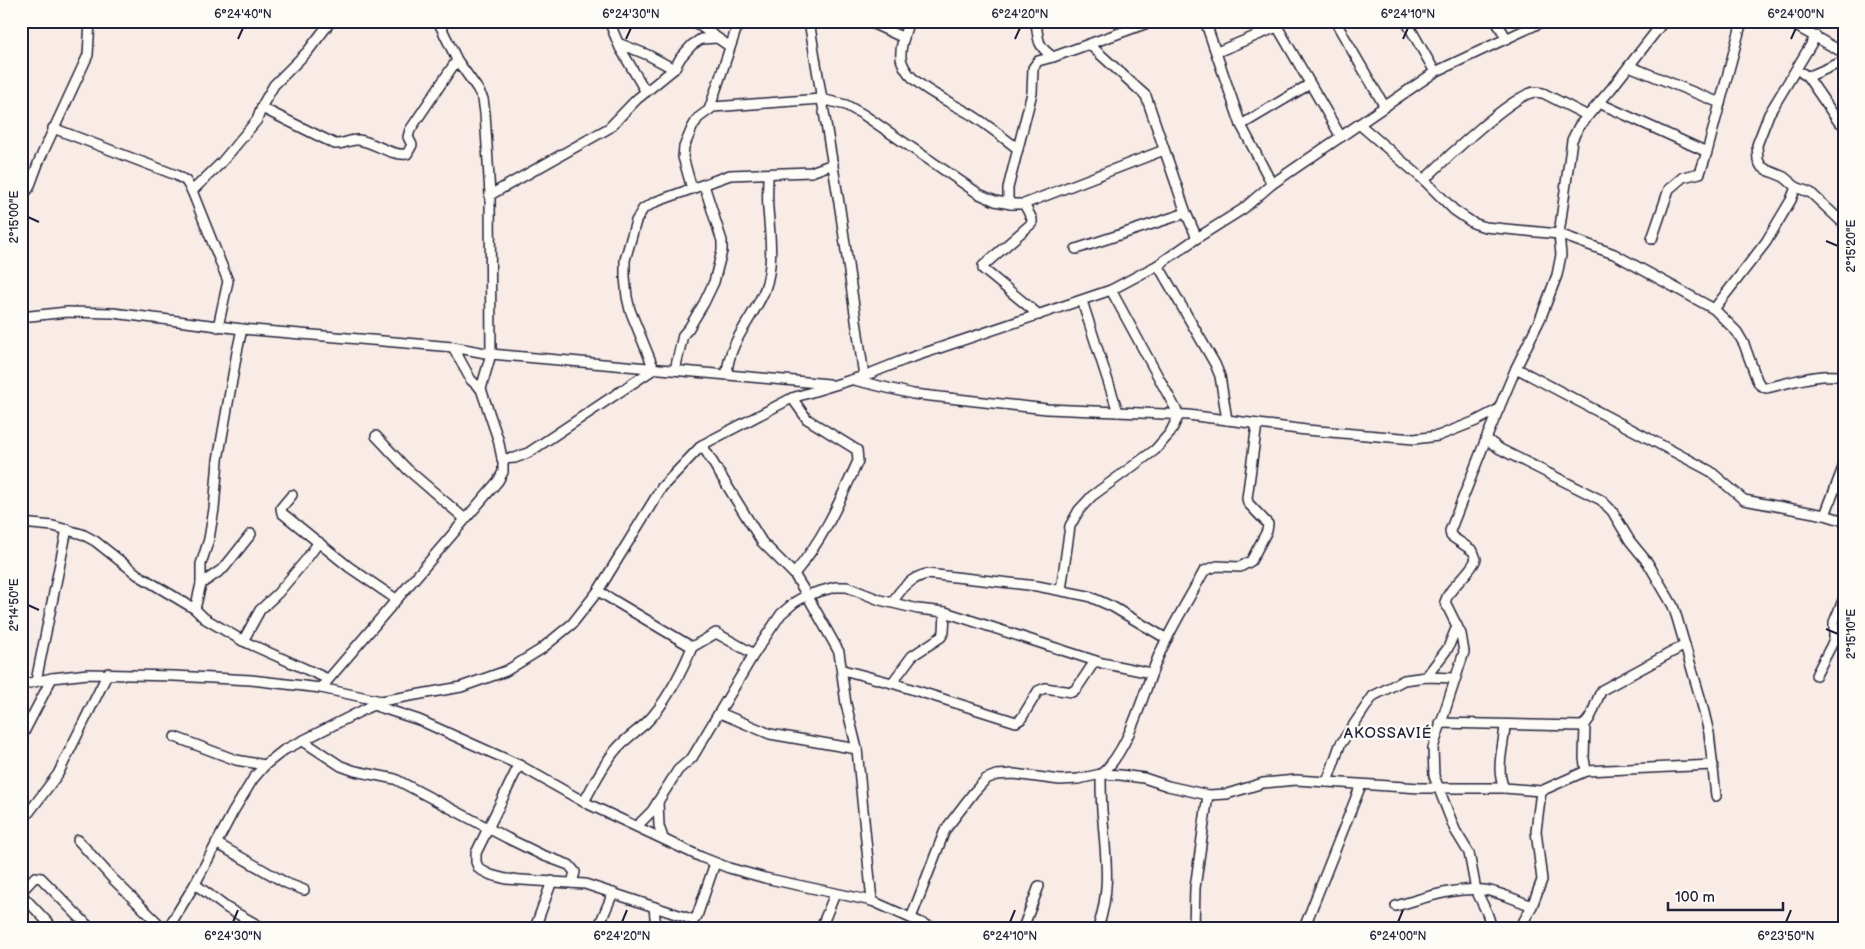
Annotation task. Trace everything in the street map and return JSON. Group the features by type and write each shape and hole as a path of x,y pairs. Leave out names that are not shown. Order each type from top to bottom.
{"street":[{"path":"21,198 29,188 53,128 88,55 90,21"},
{"path":"192,191 221,163 257,120 274,85 308,51 331,21"},
{"path":"438,21 458,60 483,99 490,195 491,354 481,389"},
{"path":"609,21 618,44 646,92"},
{"path":"693,21 729,46"},
{"path":"709,110 739,21"},
{"path":"809,21 833,164 864,376"},
{"path":"867,21 904,38"},
{"path":"910,21 904,38 900,60 908,73 926,88 974,117 1018,149"},
{"path":"1036,21 1038,43 1045,52 1053,57"},
{"path":"1012,204 1008,199 1008,188 1032,93 1035,64 1038,61 1090,45 1153,21"},
{"path":"1205,21 1241,124 1272,184"},
{"path":"1335,21 1385,107"},
{"path":"1406,21 1435,72"},
{"path":"1496,21 1507,39"},
{"path":"168,928 195,884 238,804 264,765 284,750 377,703 461,687 506,671 540,650 572,624 598,591 662,487 702,446 792,398 864,376 904,360 1111,290 1158,265 1243,209 1272,184 1435,72 1544,21"},
{"path":"1492,928 1487,912 1476,890 1469,853 1455,830 1438,788 1432,761 1433,748 1440,723 1464,652 1461,634 1445,602 1447,594 1473,566 1476,558 1473,551 1451,536 1450,531 1486,439 1516,368 1541,317 1557,275 1561,254 1559,234 1572,140 1588,116 1664,21"},
{"path":"1652,239 1669,189 1683,177 1700,173 1742,21"},
{"path":"1787,21 1844,53"},
{"path":"1217,52 1276,24 1341,137"},
{"path":"1816,36 1769,114 1759,139 1758,160 1761,166 1784,177 1796,187 1811,193 1844,224"},
{"path":"490,195 610,128 646,92 674,69 681,57 697,41 717,38"},
{"path":"618,44 648,55 674,69"},
{"path":"1090,45 1146,96 1186,212 1197,238"},
{"path":"262,108 335,144 340,145 359,140 398,155 407,154 412,144 408,134 458,60"},
{"path":"1806,76 1844,61"},
{"path":"1629,66 1720,103"},
{"path":"1796,69 1806,76 1838,121 1844,125"},
{"path":"1241,124 1310,84"},
{"path":"1424,180 1443,161 1501,112 1527,95 1536,92 1543,93 1588,116"},
{"path":"692,189 683,158 684,148 698,118 713,107 821,99 846,105 864,115 979,194 995,201 1012,204 1024,204 1164,150"},
{"path":"1599,103 1707,152"},
{"path":"1359,124 1424,180 1454,210 1473,223 1485,227 1559,234 1614,254 1714,309 1737,332 1744,344 1760,385 1766,388 1822,376 1834,375 1844,377"},
{"path":"53,128 176,175 186,181 192,191 228,281 218,327"},
{"path":"654,369 628,304 625,260 636,221 643,209 655,202 730,175 811,172 833,164"},
{"path":"727,375 727,366 740,332 766,287 772,238 768,208 768,175"},
{"path":"674,370 683,335 711,289 722,251 722,241 704,185"},
{"path":"1714,309 1766,242 1791,200 1796,187"},
{"path":"1791,200 1811,193"},
{"path":"1024,204 1032,219 1032,223 983,266 983,270 1039,315"},
{"path":"1076,249 1186,212"},
{"path":"1158,265 1216,364 1220,376 1227,420"},
{"path":"1111,290 1179,415"},
{"path":"1082,301 1118,412"},
{"path":"21,317 67,312 113,313 218,327 454,347 491,354 833,385"},
{"path":"195,609 201,584 201,564 209,539 214,509 218,460 242,329"},
{"path":"321,688 498,481 503,472 498,439 481,389 471,380 454,347"},
{"path":"1516,368 1710,471 1744,500 1825,515 1844,522"},
{"path":"502,458 515,458 528,453 654,369"},
{"path":"852,380 912,394 1047,409 1179,415 1306,430 1414,439 1438,436 1476,421 1499,409"},
{"path":"792,398 806,419 848,444 859,455 858,461 823,534 812,553 794,574"},
{"path":"1061,590 1070,526 1078,510 1092,496 1155,450 1170,434 1179,415"},
{"path":"1101,774 1118,755 1151,673 1204,571 1218,566 1240,567 1250,561 1267,531 1268,524 1248,503 1246,498 1257,424"},
{"path":"376,436 407,469 465,519"},
{"path":"1486,439 1500,449 1565,480 1606,504 1630,540 1648,562 1673,606 1685,645 1702,704 1713,765 1716,796"},
{"path":"702,446 762,542 794,574 808,595 839,652 846,704 856,749 872,902"},
{"path":"1825,515 1844,464"},
{"path":"292,495 281,508 282,513 349,567 396,599"},
{"path":"21,523 67,529 82,534 95,541 138,575 195,609 204,618 243,641 328,679"},
{"path":"36,681 67,529"},
{"path":"201,584 224,568 251,534"},
{"path":"243,641 260,610 278,594 318,542"},
{"path":"893,602 906,585 915,578 927,574 1061,590 1088,596 1113,607 1167,640"},
{"path":"637,826 646,818 678,770 692,758 754,654 781,614 795,602 808,595 835,587 847,587 880,600 918,609 945,612 1095,661 1151,673"},
{"path":"598,591 692,647"},
{"path":"1816,675 1834,639 1834,622 1844,598"},
{"path":"892,682 912,656 941,637 944,632 945,612"},
{"path":"1426,677 1448,648 1457,626"},
{"path":"584,802 615,750 646,722 657,709 674,683 692,647 716,633 754,654"},
{"path":"1586,771 1584,758 1585,725 1598,695 1602,690 1685,645"},
{"path":"842,670 892,682 1016,722 1021,719 1038,691 1045,688 1072,692 1077,688 1095,661"},
{"path":"21,685 52,678 108,673 251,680 321,688 377,703 419,720 519,765 584,802 715,863 765,878 872,902 932,928"},
{"path":"21,820 27,815 58,774 108,673"},
{"path":"1328,782 1340,746 1371,697 1404,680 1426,677 1455,678"},
{"path":"21,738 52,678"},
{"path":"720,713 770,734 856,749"},
{"path":"1440,723 1585,725"},
{"path":"1504,788 1501,781 1500,767 1505,725"},
{"path":"175,737 236,760 264,765"},
{"path":"303,741 340,766 395,779 542,855 569,865 575,872 572,883"},
{"path":"519,765 476,853 476,862 479,869 491,876 591,886 694,920 715,863"},
{"path":"911,918 945,830 986,779 996,775 1014,774 1060,780 1078,779 1101,774 1144,778 1168,786 1208,795 1227,794 1263,783 1296,780 1361,785 1504,788 1541,791 1586,771 1713,765"},
{"path":"1098,928 1106,899 1108,878 1107,851 1102,820 1101,774"},
{"path":"1304,928 1361,785"},
{"path":"1520,928 1532,906 1542,880 1536,831 1541,791"},
{"path":"1194,928 1195,888 1208,795"},
{"path":"658,801 659,826 663,838"},
{"path":"78,840 112,878 163,928"},
{"path":"216,843 286,883 304,890"},
{"path":"53,928 21,893 35,877 41,878 90,928"},
{"path":"534,928 552,882"},
{"path":"195,884 227,908 263,928"},
{"path":"1023,928 1039,886"},
{"path":"1396,906 1436,895 1476,890 1496,892 1532,906"},
{"path":"598,928 613,893"},
{"path":"821,928 835,894"},
{"path":"654,907 656,928"}],"district":[{"name":"AKOSSAVIÉ","path":"1388,733"}]}
